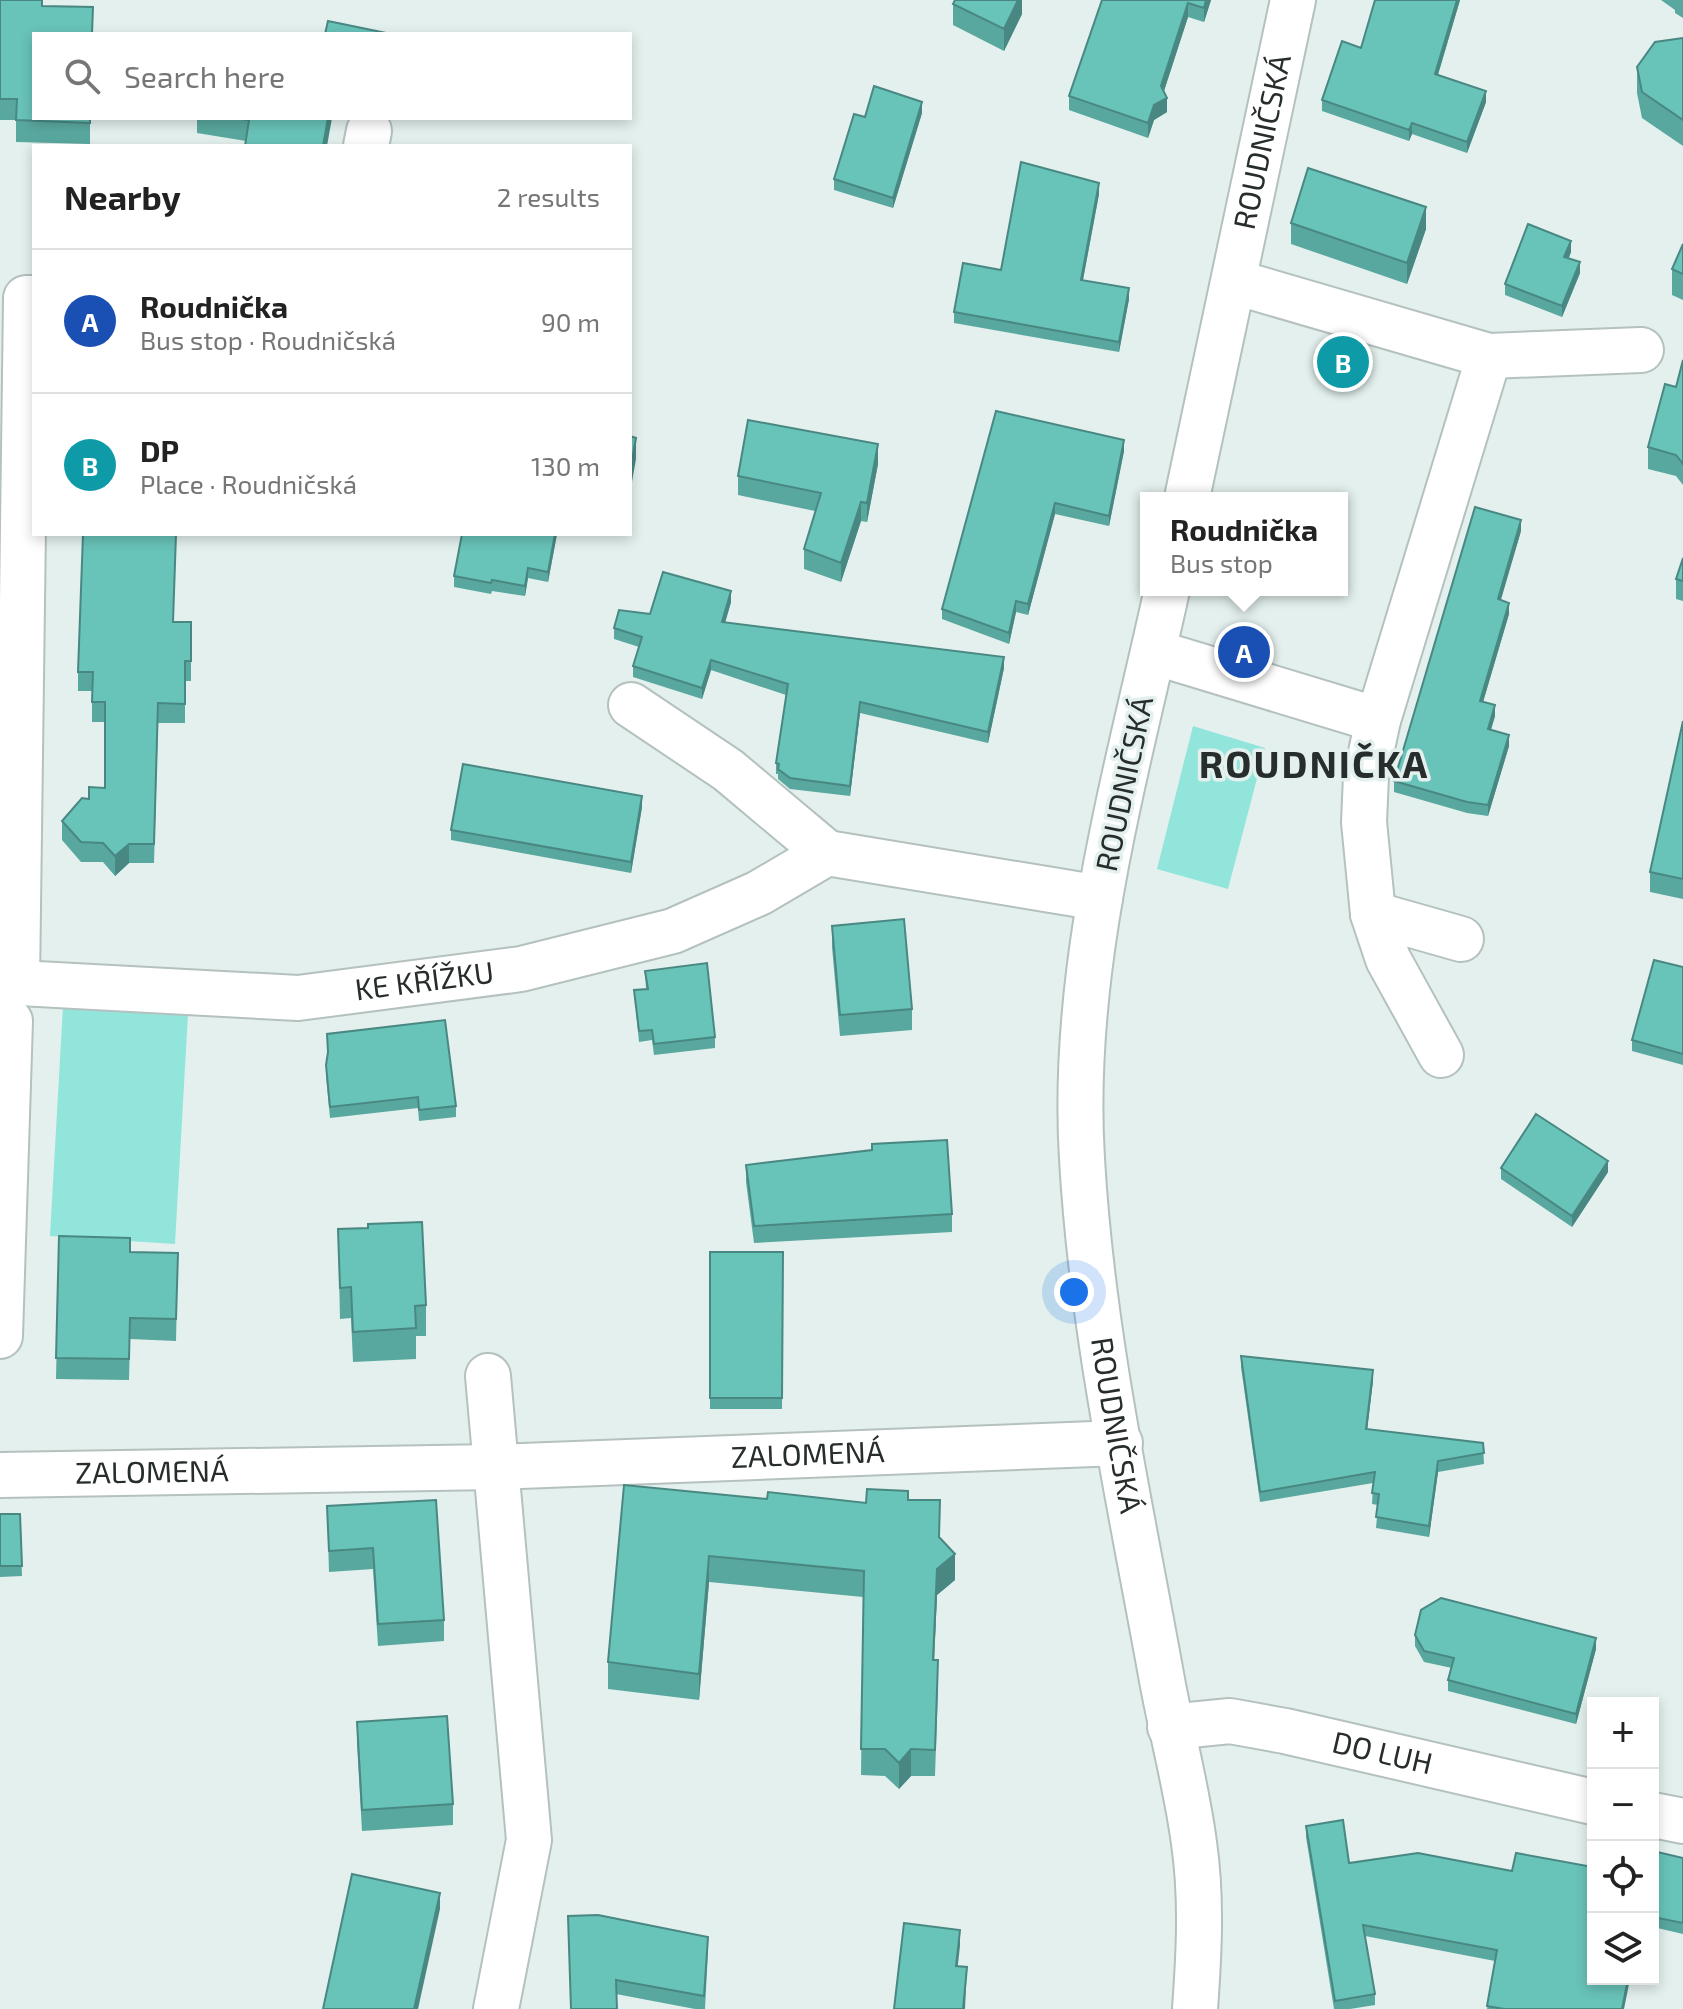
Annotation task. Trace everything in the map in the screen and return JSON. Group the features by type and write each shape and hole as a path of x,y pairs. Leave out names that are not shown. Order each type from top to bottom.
{"street":[{"name":"ROUDNIČSKÁ","path":"1188,492 1293,0"},
{"path":"1235,282 1489,356 1641,350"},
{"path":"0,1336 26,298 32,298"},
{"path":"1441,1055 1388,959 1373,914 1364,822 1366,776 1378,720 1489,356"},
{"name":"ROUDNIČSKÁ","path":"1166,596 1100,898 1080,1053 1082,1159 1096,1300 1170,1727 1195,1844 1199,1945 1195,2009"},
{"path":"1154,652 1378,720"},
{"path":"631,705 728,770 827,853 1100,898"},
{"name":"KE KŘÍŽKU","path":"9,995 298,998 521,969 673,931 759,893 827,853"},
{"path":"1373,914 1461,939"},
{"path":"488,1376 529,1840 496,2009"},
{"name":"ZALOMENÁ","path":"0,1475 494,1467 1120,1443"},
{"name":"DO LUH","path":"1170,1727 1230,1721 1587,1801"},
{"path":"1659,1816 1683,1821"}],"shaded area":[{"path":"1193,726 1265,748 1228,889 1157,869"},
{"path":"63,1006 188,1014 175,1244 50,1236"}],"building":[{"path":"0,0 42,0 42,6 93,7 92,32 32,32 32,120 90,120 90,123 16,120 17,99 0,99"},
{"path":"955,0 1018,0 1004,29 953,4"},
{"path":"1102,0 1206,0 1204,8 1188,3 1161,86 1167,98 1154,105 1148,123 1069,96"},
{"path":"1375,0 1457,0 1435,74 1486,91 1467,142 1412,123 1409,130 1322,100 1342,41 1361,48"},
{"path":"328,21 381,32 325,32"},
{"path":"1683,38 1683,120 1642,92 1637,67 1655,42"},
{"path":"874,86 922,102 893,198 834,179 854,114 865,117"},
{"path":"249,120 328,120 323,144 245,144"},
{"path":"1021,162 1099,183 1081,280 1129,288 1119,342 954,312 963,263 1001,270"},
{"path":"1308,168 1426,207 1407,263 1291,223"},
{"path":"1528,224 1571,241 1564,257 1580,262 1562,306 1505,284"},
{"path":"1683,244 1683,274 1672,269"},
{"path":"1683,360 1683,464 1676,455 1648,447 1665,384 1676,387"},
{"path":"996,411 1124,440 1109,516 1055,503 1028,604 1016,601 1009,633 942,609"},
{"path":"748,420 878,444 867,503 861,502 841,563 804,549 821,493 738,476"},
{"path":"632,437 636,438 632,460"},
{"path":"1475,507 1521,520 1498,599 1509,603 1480,701 1495,705 1488,729 1509,735 1488,805 1394,781"},
{"path":"83,536 176,536 173,622 191,622 191,661 185,661 185,704 158,703 154,844 129,844 115,856 103,843 81,842 62,821 82,798 89,799 89,787 105,788 105,702 92,702 93,672 78,672"},
{"path":"462,536 555,536 548,572 528,568 525,586 454,576"},
{"path":"1683,558 1683,581 1676,579"},
{"path":"663,572 731,591 722,622 1004,657 988,732 860,702 850,786 790,778 778,769 779,764 776,763 788,684 711,660 702,688 633,666 642,637 614,628 619,610 650,614"},
{"path":"1683,721 1683,879 1650,872"},
{"path":"463,764 642,796 631,862 451,830"},
{"path":"904,919 912,1009 840,1015 832,926"},
{"path":"1654,960 1683,967 1683,1054 1632,1040"},
{"path":"707,963 715,1037 654,1044 652,1030 639,1031 634,990 648,989 645,971"},
{"path":"445,1020 456,1106 419,1110 418,1097 330,1107 327,1034"},
{"path":"1536,1114 1608,1161 1572,1216 1501,1168"},
{"path":"947,1140 952,1214 754,1226 746,1165 872,1150 872,1144"},
{"path":"422,1222 426,1305 415,1306 416,1328 353,1332 351,1287 340,1288 338,1229 368,1228 368,1224"},
{"path":"59,1236 130,1238 130,1252 178,1253 176,1319 130,1318 129,1359 56,1358"},
{"path":"710,1252 783,1252 782,1398 710,1398"},
{"path":"1241,1356 1373,1370 1366,1429 1483,1443 1484,1453 1438,1461 1429,1526 1376,1517 1379,1494 1372,1493 1375,1472 1260,1492"},
{"path":"624,1485 767,1499 768,1492 866,1503 867,1489 908,1491 908,1500 940,1500 939,1537 955,1554 937,1569 933,1660 938,1660 935,1750 911,1749 899,1763 885,1749 861,1749 864,1571 709,1556 699,1674 608,1662"},
{"path":"436,1500 444,1620 378,1624 373,1548 329,1551 327,1506"},
{"path":"0,1514 20,1514 22,1566 0,1566"},
{"path":"1441,1598 1596,1638 1576,1714 1448,1680 1454,1658 1424,1651 1415,1635 1421,1610"},
{"path":"447,1716 453,1804 362,1810 357,1722"},
{"path":"1343,1820 1349,1863 1418,1853 1512,1871 1516,1853 1587,1866 1587,1985 1627,1985 1622,2009 1504,2009 1487,2006 1497,1950 1363,1925 1375,1994 1335,2001 1306,1826"},
{"path":"1659,1852 1683,1858 1683,1923 1659,1918"},
{"path":"352,1874 440,1893 414,2009 323,2009"},
{"path":"598,1915 708,1937 704,1996 616,1980 617,2009 571,2009 568,1916"},
{"path":"904,1923 960,1930 956,1966 967,1967 963,2009 894,2009"}],"place":[{"name":"DP","path":"1343,362"},
{"name":"Roudnička","path":"1244,652"}],"district":[{"name":"ROUDNIČKA","path":"1314,765"}]}
